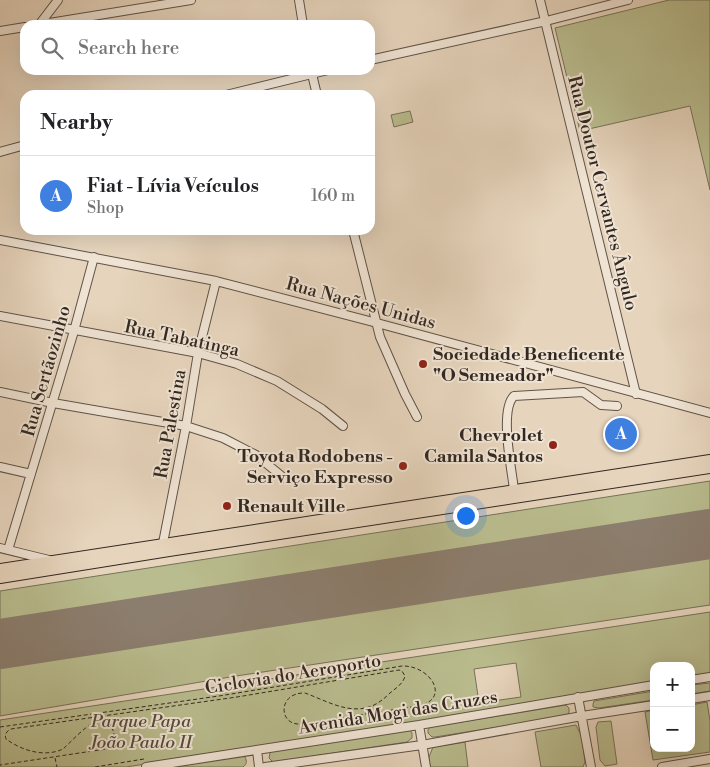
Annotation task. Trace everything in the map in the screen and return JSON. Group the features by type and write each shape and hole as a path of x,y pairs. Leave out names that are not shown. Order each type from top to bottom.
{"main road":[{"path":"185,544 710,460"},
{"path":"0,578 163,547 710,468"},
{"path":"0,569 28,560 51,560 142,551"}],"street":[{"path":"42,20 58,0"},
{"path":"68,20 191,0"},
{"path":"299,0 302,20"},
{"name":"Rua Doutor Cervantes Ângulo","path":"540,0 636,394"},
{"path":"375,59 628,0"},
{"path":"0,30 20,28"},
{"path":"244,90 300,75"},
{"path":"312,75 316,90"},
{"path":"0,152 20,146"},
{"path":"354,235 380,337 404,394 418,417"},
{"name":"Rua Nações Unidas","path":"0,240 216,281 710,413"},
{"name":"Rua Sertãozinho","path":"4,549 31,474 94,257"},
{"name":"Rua Palestina","path":"163,547 198,353 216,281"},
{"name":"Rua Tabatinga","path":"0,316 198,353 237,364 277,381 322,409 343,426"},
{"path":"0,392 186,426 223,438 256,455 284,478"},
{"path":"514,490 506,428 510,401 514,396 583,392 601,405 616,406"},
{"path":"0,467 31,474"},
{"path":"4,549 28,560"},
{"path":"695,679 710,676"},
{"name":"Avenida Mogi das Cruzes","path":"146,767 650,687"},
{"path":"695,698 710,696"},
{"path":"578,697 591,767"},
{"name":"Avenida Mogi das Cruzes","path":"265,767 422,745 650,706"},
{"path":"418,725 426,767"},
{"path":"257,750 259,767"},
{"path":"662,767 710,759"}],"path":[{"name":"Ciclovia do Aeroporto","path":"0,728 219,696 402,666 419,668 430,677 435,686 433,698 423,706 300,724 290,722 285,714 285,704 292,696 305,693 349,709 368,707 380,702 404,681 404,673 394,670 237,697 11,729 4,736 8,741 34,753 63,749 92,724 99,722 106,723 112,728 114,740 106,749 0,765"},
{"path":"55,757 57,767"}],"green space":[{"path":"669,0 710,0 710,190 690,106 580,131 555,28"},
{"path":"410,111 413,122 394,127 391,115"},
{"path":"710,481 710,520 0,632 0,591"},
{"path":"710,547 710,605 236,676 0,716 0,655"},
{"name":"Parque Papa João Paulo II","path":"710,612 710,676 695,678 695,662 650,662 650,686 126,767 0,767 0,720","holes":["516,663 521,697 479,703 474,669"]},
{"path":"710,683 710,691 695,693 695,685"},
{"path":"650,692 650,701 599,708 593,707 594,701"},
{"path":"707,702 710,721 710,752 653,760 652,752 695,752 695,704"},
{"path":"566,705 569,708 567,716 435,737 428,733 430,727"},
{"path":"650,711 650,742 645,712"},
{"path":"611,721 617,764 605,766 600,760 596,727 598,722"},
{"path":"576,725 582,737 585,762 583,767 541,767 535,732"},
{"path":"409,729 412,733 412,738 407,742 273,762 269,758 272,751"},
{"path":"465,742 468,767 430,767 429,757 433,747"},
{"path":"245,757 246,761 243,767 173,767"}],"runway":[{"path":"0,644 710,534"}],"place":[{"name":"Sociedade Beneficente \"O Semeador\"","path":"423,364"},
{"name":"Fiat - Lívia Veículos","path":"621,434"},
{"name":"Chevrolet Camila Santos","path":"553,445"},
{"name":"Toyota Rodobens - Serviço Expresso","path":"403,466"},
{"name":"Renault Ville","path":"227,506"}]}
